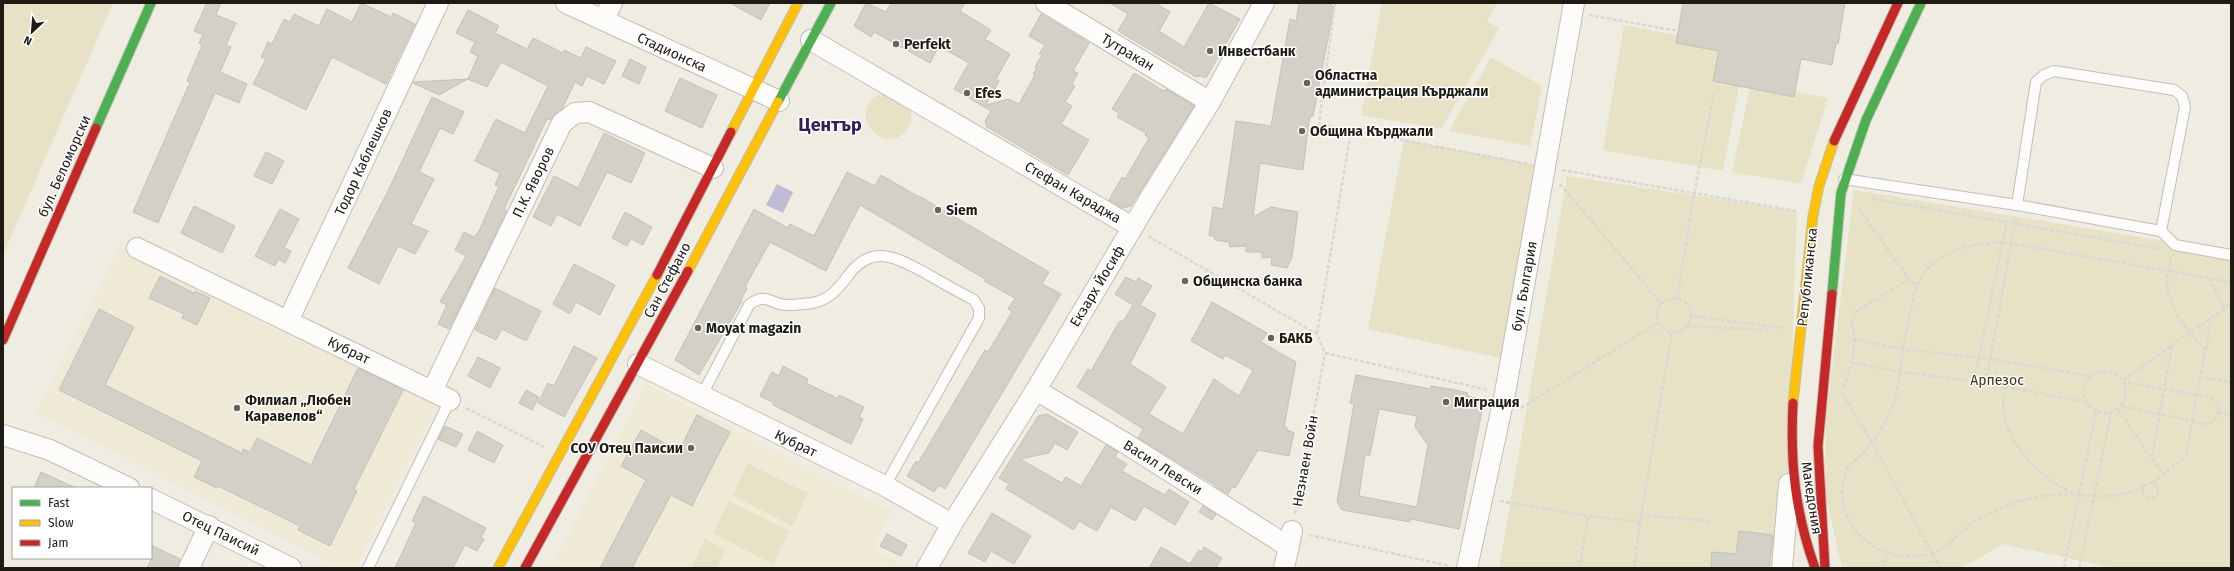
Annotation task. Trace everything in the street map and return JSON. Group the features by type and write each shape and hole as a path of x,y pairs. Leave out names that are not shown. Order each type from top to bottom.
{"main road":[{"name":"бул. Беломорски","path":"3,340 152,3"},
{"name":"Сан Стефано","path":"525,568 571,460 713,168 798,3"},
{"name":"Сан Стефано","path":"498,568 638,364 831,3"},
{"name":"Републиканска","path":"1825,568 1818,446 1827,333 1841,193 1834,175 1838,131 1898,3"},
{"name":"Републиканска","path":"1791,454 1801,329 1814,214 1834,175 1866,120 1921,3"},
{"name":"Македония","path":"1791,454 1799,522 1806,548 1815,568"}],"street":[{"name":"Тодор Каблешков","path":"288,321 438,3"},
{"name":"Стадионска","path":"566,3 607,12 753,89 779,101"},
{"name":"Тутракан","path":"1046,3 1210,102"},
{"name":"Екзарх Йосиф","path":"927,568 952,524 1036,390 1132,227 1210,102 1262,4"},
{"name":"бул. България","path":"1460,567 1483,498 1505,393 1573,8"},
{"name":"Стефан Караджа","path":"811,40 1132,227"},
{"name":"П.К. Яворов","path":"432,391 562,123 575,113 589,112 713,168"},
{"name":"Кубрат","path":"136,248 450,400"},
{"name":"Кубрат","path":"638,364 702,397 885,486 952,524"},
{"name":"Васил Левски","path":"1036,390 1290,539"},
{"path":"3,435 50,450 127,487"},
{"name":"Републиканска","path":"1782,568 1791,454"},
{"name":"Отец Паисий","path":"152,499 209,526 291,568"},
{"path":"189,568 209,526"},
{"path":"1284,568 1290,539"}],"lane":[{"path":"2017,205 2036,82 2044,75 2054,71 2174,90 2182,96 2185,107 2161,231"},
{"path":"1834,175 2017,205 2161,231 2175,245 2231,255"},
{"path":"702,397 749,306 757,299 770,299 786,305 814,303 833,295 858,264 869,258 881,256 898,258 974,300 979,308 979,318 885,486"},
{"path":"368,568 450,400"}],"path":[{"path":"1336,3 1319,124 1694,195 1814,214"},
{"path":"1573,8 1678,31"},
{"path":"1677,299 1694,195 1714,94"},
{"path":"1351,131 1317,334 1325,353 1505,393"},
{"path":"1546,167 1662,304"},
{"path":"1841,193 1849,194 1909,279 1916,285"},
{"path":"1872,198 2165,250"},
{"path":"1986,383 2012,243 2017,205"},
{"path":"1974,381 2007,222"},
{"name":"Стефан Караджа","path":"1132,227 1317,334"},
{"path":"2211,318 2186,456 2153,483 2148,483 2143,488 2122,495 2053,495 2012,504 1973,524 1949,544 1932,554 1913,557 1894,556 1876,549 1861,538 1850,522 1844,505 1843,486 1847,468 1872,442 1894,403 1916,285 1926,269 1942,255 1958,248 1982,243 2003,242 2231,282"},
{"path":"2173,251 2167,282 2170,296 2189,333 2206,350"},
{"path":"2208,278 2224,309"},
{"path":"1909,279 1855,312 1852,322 1855,340 1852,363 1842,392 1872,442 1940,568"},
{"path":"1669,299 1677,299 1685,302 1690,307 1691,316 1687,326 1683,330 1672,332 1666,330 1659,322 1658,311 1662,304 1669,299"},
{"path":"2124,381 2231,304"},
{"path":"1691,316 1771,327 1801,329"},
{"path":"1498,422 1659,322"},
{"path":"1687,326 1766,330 1771,327"},
{"path":"1634,568 1641,515 1672,332"},
{"path":"1827,333 1903,349 1991,359 2091,376 2105,371 2118,375 2124,381 2127,392 2118,410 2111,413 2096,412 2086,402 1986,383 1900,372 1852,363"},
{"path":"2152,458 2161,415 2163,389 2172,345"},
{"name":"Незнаен Войн","path":"1290,539 1325,353"},
{"path":"2086,402 2084,387 2091,376"},
{"path":"2200,378 2231,382"},
{"path":"2121,406 2210,424 2214,421 2219,412 2218,403 2214,399 2124,381"},
{"path":"2005,387 2002,404 2007,426 2019,450 2038,470 2060,486 2080,495"},
{"path":"450,400 571,460"},
{"path":"2118,410 2164,475"},
{"path":"2064,568 2096,412"},
{"path":"2219,412 2231,415"},
{"path":"2079,568 2111,413"},
{"path":"2143,488 2144,497 2149,499 2154,498 2158,492 2157,487 2153,483"},
{"path":"1483,498 1588,516 1640,522"},
{"path":"1641,515 1710,521"},
{"path":"1580,568 1588,516"},
{"path":"1290,539 1460,567"},
{"path":"1882,568 1887,553"}],"shaded area":[{"path":"777,184 793,192 783,213 766,205"},
{"name":"Филиал „Любен Каравелов“","path":"122,243 439,404 356,568 340,568 36,413"},
{"name":"СОУ Отец Паисии","path":"646,384 892,511 873,548 907,568 551,568"}],"green space":[{"path":"3,3 113,3 3,255"},
{"path":"1382,3 1497,3 1487,21 1499,28 1441,129 1361,115"},
{"path":"1624,25 1746,49 1723,171 1603,150"},
{"path":"1491,57 1542,86 1530,146 1449,131"},
{"path":"1751,83 1828,98 1801,184 1732,172"},
{"path":"887,92 911,107 909,127 904,133 894,139 884,138 875,133 869,126 866,116 867,106 874,98"},
{"path":"1404,140 1545,166 1505,359 1368,329"},
{"path":"1567,176 1797,211 1786,528 1782,568 1499,568"},
{"name":"Арпезос","path":"1854,190 2231,252 2231,568 2113,568 2003,544 1962,568 1842,568 1825,493 1826,416"},
{"path":"748,463 808,493 792,526 733,495"},
{"path":"729,501 789,531 773,564 713,533"},
{"path":"705,539 726,550 717,568 691,568"}],"building":[{"path":"207,3 221,3 216,15 236,23 226,45 231,47 220,72 247,84 239,103 215,93 158,223 133,212 190,82 187,81 202,45 199,43 203,35 194,31"},
{"path":"361,3 391,17 393,13 415,24 386,84 332,57 306,110 253,84 266,59 261,57 268,42 272,44 284,19 290,22 294,14 319,26 327,9 352,22"},
{"path":"730,3 770,3 761,20"},
{"path":"866,3 886,12 891,3 965,3 960,11 991,30 985,39 1010,54 996,79 999,81 986,105 1009,99 1019,104 1035,75 1033,74 1037,68 1035,67 1042,55 1039,54 1045,45 1029,36 1041,14 1089,43 1073,71 1078,73 1072,84 1075,86 1065,102 1072,106 1061,124 1089,140 1068,175 987,127 985,121 991,111 954,89 969,63 939,46 930,63 874,32 871,37 854,26"},
{"path":"1110,3 1156,3 1170,12 1159,31 1184,47 1209,3 1240,19 1206,78 1201,76 1196,77 1118,31 1128,14"},
{"path":"1299,3 1332,3 1331,6 1334,7 1313,116 1311,116 1309,120 1303,170 1260,163 1253,217 1271,207 1298,212 1292,257 1287,268 1271,265 1272,257 1262,258 1262,252 1246,252 1246,246 1230,247 1229,242 1215,240 1214,236 1209,236 1213,207 1223,209 1236,121 1271,126 1290,19 1296,21"},
{"path":"1683,3 1845,3 1838,44 1836,43 1832,65 1801,59 1794,97 1713,81 1719,51 1676,43"},
{"path":"468,10 499,26 495,33 527,49 533,38 563,53 564,50 581,58 586,47 616,61 604,84 587,76 582,86 575,82 562,109 550,120 547,119 504,209 507,211 449,329 438,324 447,305 440,302 466,256 455,250 464,232 474,237 479,231 499,186 495,185 500,173 475,161 496,119 525,133 548,86 501,62 487,87 468,79 478,56 470,52 475,42 456,33"},
{"path":"630,59 646,67 639,84 622,76"},
{"path":"1134,73 1164,91 1166,89 1194,106 1131,206 1122,208 1109,200 1122,177 1125,179 1149,138 1145,135 1146,133 1117,117 1119,113 1112,109"},
{"path":"680,78 717,95 702,128 665,111"},
{"path":"468,79 439,95 413,83 413,82"},
{"path":"432,97 464,112 453,134 440,128 419,172 434,179 411,224 428,231 415,254 398,246 379,284 348,268 388,191"},
{"path":"604,133 645,153 631,183 607,172 580,226 557,214 551,226 533,217 554,176 578,188"},
{"path":"266,152 284,161 272,184 254,176"},
{"path":"847,172 875,186 881,175 921,197 1049,272 1042,284 1061,294 945,489 939,485 934,492 907,476 916,461 918,463 985,350 988,352 1012,312 1008,309 1015,298 984,281 985,279 860,205 826,271 770,242 745,287 747,288 741,300 742,301 699,375 675,360 754,209 788,228 790,224 814,236"},
{"path":"194,206 235,226 222,253 181,233"},
{"path":"280,209 299,219 284,248 291,251 285,263 278,259 275,266 255,256"},
{"path":"625,212 652,227 643,245 631,239 627,246 612,238"},
{"path":"574,264 615,285 600,315 576,302 570,314 553,304"},
{"path":"160,276 194,293 195,291 210,298 197,325 182,318 184,314 149,298"},
{"path":"1126,277 1136,282 1138,278 1152,286 1140,305 1156,314 1130,364 1166,387 1149,414 1183,434 1214,379 1239,396 1253,370 1225,355 1223,359 1191,341 1212,302 1267,333 1261,342 1296,362 1284,427 1287,427 1287,430 1294,433 1289,456 1258,450 1235,488 1232,487 1228,494 1138,438 1143,429 1077,387 1088,369 1091,371 1119,322 1124,320 1133,305 1115,294"},
{"path":"495,288 541,311 526,341 502,329 496,340 475,330"},
{"path":"99,309 134,327 105,385 242,453 243,449 250,452 257,438 311,465 358,368 403,390 354,489 357,491 330,546 298,530 300,526 218,486 217,488 194,477 202,461 59,390"},
{"path":"574,346 597,358 564,417 538,403 548,383 554,386"},
{"path":"478,357 500,368 490,388 468,376"},
{"path":"783,366 808,379 806,383 837,398 839,395 864,407 859,417 863,419 851,444 773,405 774,403 760,396 772,372 779,376"},
{"path":"1356,375 1431,389 1431,386 1455,390 1468,393 1467,396 1484,400 1459,529 1411,519 1410,522 1342,510 1337,502 1354,404 1350,403","holes":["1379,409 1417,416 1415,427 1428,445 1417,507 1359,496 1365,455 1370,455"]},
{"path":"526,390 539,397 532,410 519,403"},
{"path":"1047,414 1078,432 1067,450 1055,443 1049,453 1020,459 1062,483 1066,477 1081,486 1106,445 1118,452 1115,457 1127,464 1122,471 1165,495 1169,489 1189,502 1175,525 1144,506 1135,521 1111,507 1097,531 1079,521 1074,530 1006,489 1009,484 999,478 1038,416"},
{"path":"697,415 730,432 692,506 671,495 632,568 600,568 646,480 621,466 641,430 679,451"},
{"path":"445,426 463,434 456,447 438,439"},
{"path":"477,431 503,445 494,463 468,450"},
{"path":"41,472 74,487 34,487"},
{"path":"424,496 486,528 481,537 484,539 477,551 465,545 453,568 395,568 416,523 412,521"},
{"path":"1203,506 1216,514 1212,520 1199,512"},
{"path":"992,513 1031,536 1014,564 991,551 985,562 968,553"},
{"path":"1739,531 1773,535 1769,568 1711,568 1712,552 1736,554"},
{"path":"887,534 907,545 901,556 880,546"},
{"path":"152,545 180,559 178,568 147,568 151,560"},
{"path":"1161,547 1190,564 1199,550 1202,552 1204,547 1222,558 1216,568 1149,568"}],"traffic: fast":[{"path":"96,128 151,3"},
{"path":"778,102 831,3"},
{"path":"1832,294 1841,193 1866,120 1921,3"}],"traffic: slow":[{"path":"731,132 798,3"},
{"path":"688,271 778,102"},
{"path":"1793,403 1813,216 1819,186 1834,141"},
{"path":"498,568 657,275"}],"traffic: jam":[{"path":"1834,141 1898,3"},
{"path":"3,340 96,128"},
{"path":"657,275 731,132"},
{"path":"525,568 688,271"},
{"path":"1825,568 1818,446 1832,294"},
{"path":"1793,403 1792,446 1795,487 1798,507 1815,568"}],"place":[{"name":"Perfekt","path":"896,44"},
{"name":"Инвестбанк","path":"1210,51"},
{"name":"Областна администрация Кърджали","path":"1307,83"},
{"name":"Efes","path":"967,93"},
{"name":"Община Кърджали","path":"1302,131"},
{"name":"Siem","path":"938,210"},
{"name":"Общинска банка","path":"1185,281"},
{"name":"Moyat magazin","path":"698,328"},
{"name":"БАКБ","path":"1271,338"},
{"name":"Миграция","path":"1446,402"},
{"name":"Филиал „Любен Каравелов“","path":"237,408"},
{"name":"СОУ Отец Паисии","path":"691,448"}],"district":[{"name":"Център","path":"830,125"}]}
